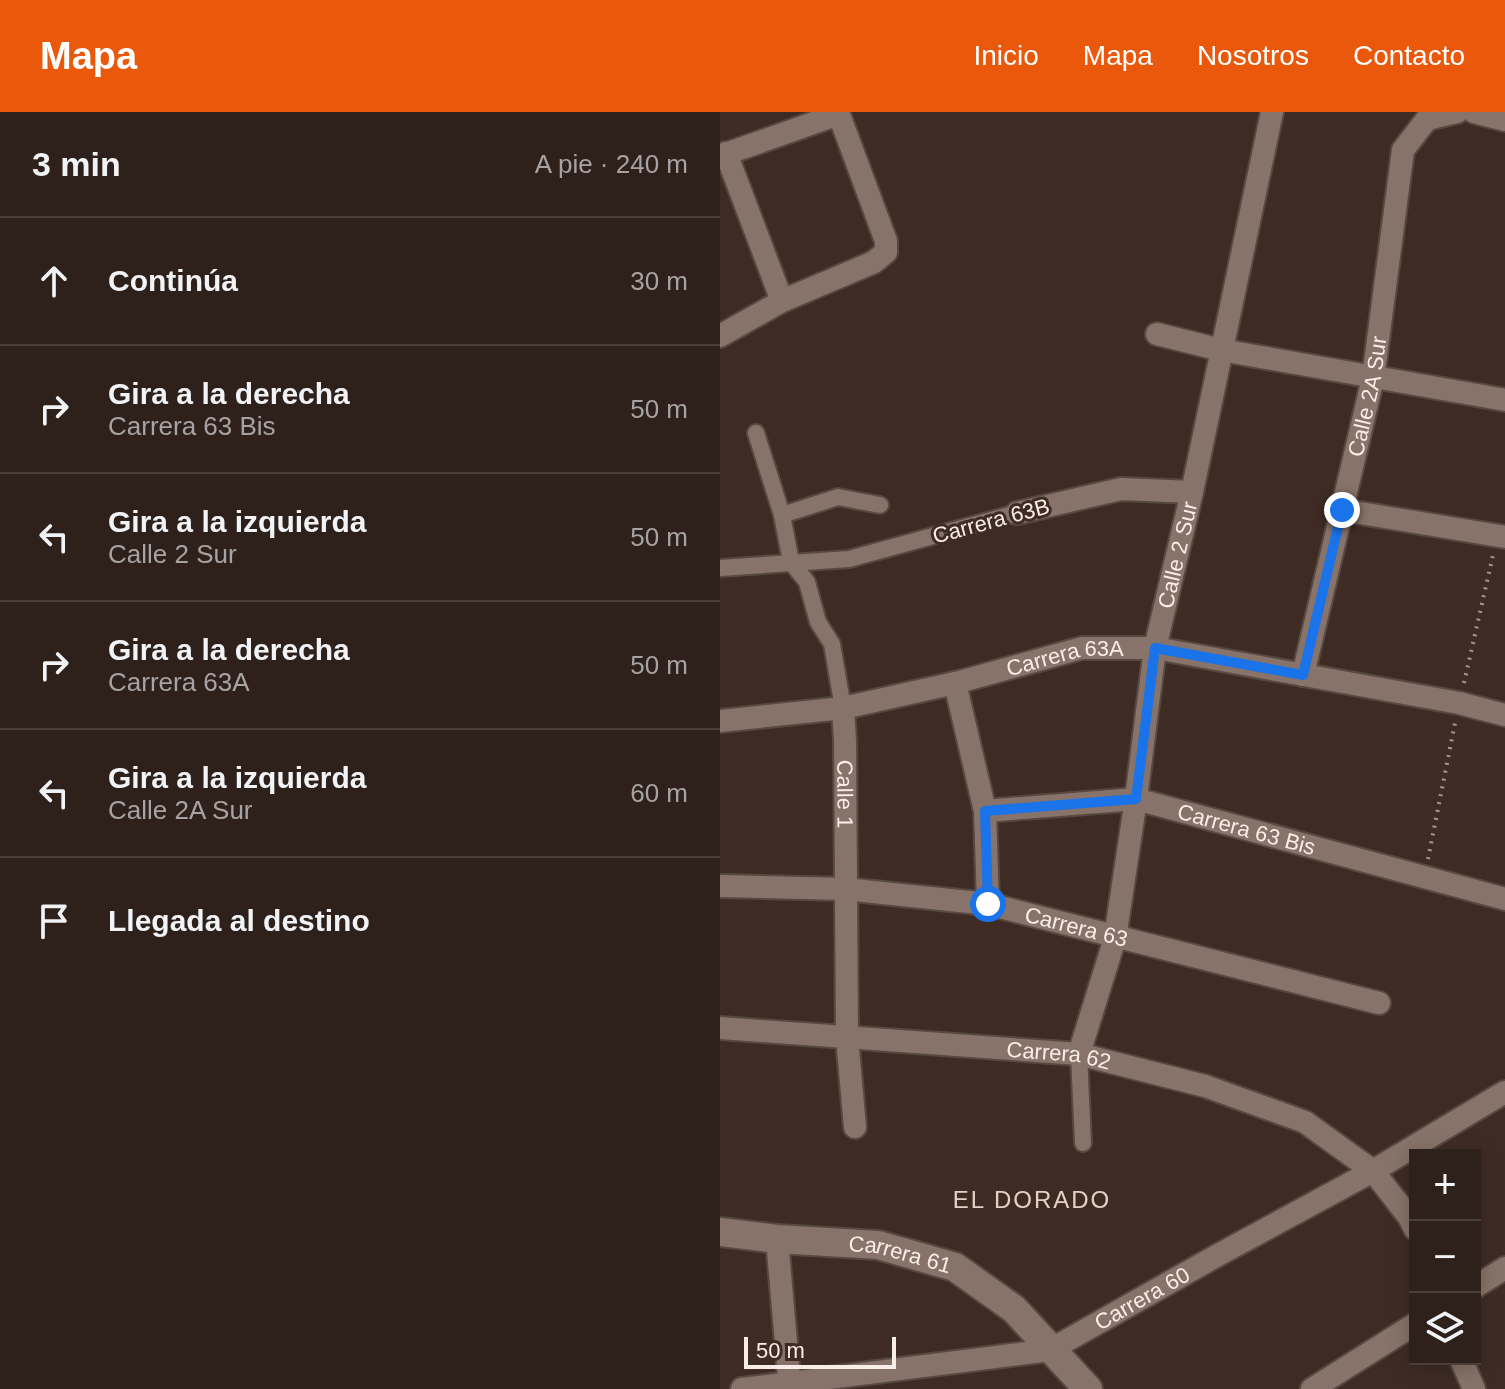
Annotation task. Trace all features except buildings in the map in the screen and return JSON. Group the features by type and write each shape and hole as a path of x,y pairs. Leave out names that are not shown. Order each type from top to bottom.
{"street":[{"name":"Calle 2 Sur","path":"1083,1143 1079,1054 1115,938 1155,648 1192,492 1272,112"},
{"name":"Calle 2A Sur","path":"1303,675 1373,378 1403,150 1427,119 1457,112"},
{"path":"1474,112 1505,120"},
{"path":"720,336 782,301 874,262 886,252 886,241 838,113 723,154 782,301"},
{"path":"1157,334 1221,350 1505,400"},
{"path":"756,433 782,515 791,562"},
{"name":"Carrera 63B","path":"720,568 849,559 1017,513 1121,489 1192,492"},
{"path":"782,515 838,497 880,505"},
{"path":"1342,510 1505,537"},
{"name":"Calle 1","path":"791,562 807,582 818,622 832,644 843,708 847,1038 855,1127"},
{"name":"Carrera 63A","path":"720,721 843,708 955,683 1082,648 1155,648 1459,703 1505,715"},
{"path":"955,683 985,811 988,904"},
{"name":"Carrera 63 Bis","path":"985,811 1136,799 1505,899"},
{"name":"Carrera 63","path":"720,886 845,889 988,904 1379,1003"},
{"name":"Carrera 62","path":"720,1028 1079,1054 1205,1086 1305,1122 1373,1171 1411,1221"},
{"name":"Carrera 60","path":"742,1389 790,1386 1050,1350 1373,1171 1505,1092"},
{"name":"Carrera 61","path":"720,1232 878,1245 955,1267 1014,1309 1088,1389"},
{"path":"777,1239 790,1386"},
{"path":"1481,1283 1505,1268"},
{"path":"1312,1389 1409,1328"},
{"path":"1464,1365 1474,1389"}],"district":[{"name":"EL DORADO","path":"1032,1199"}],"route":[{"path":"988,904 985,811 1136,799 1155,648 1303,675 1342,510"}]}
